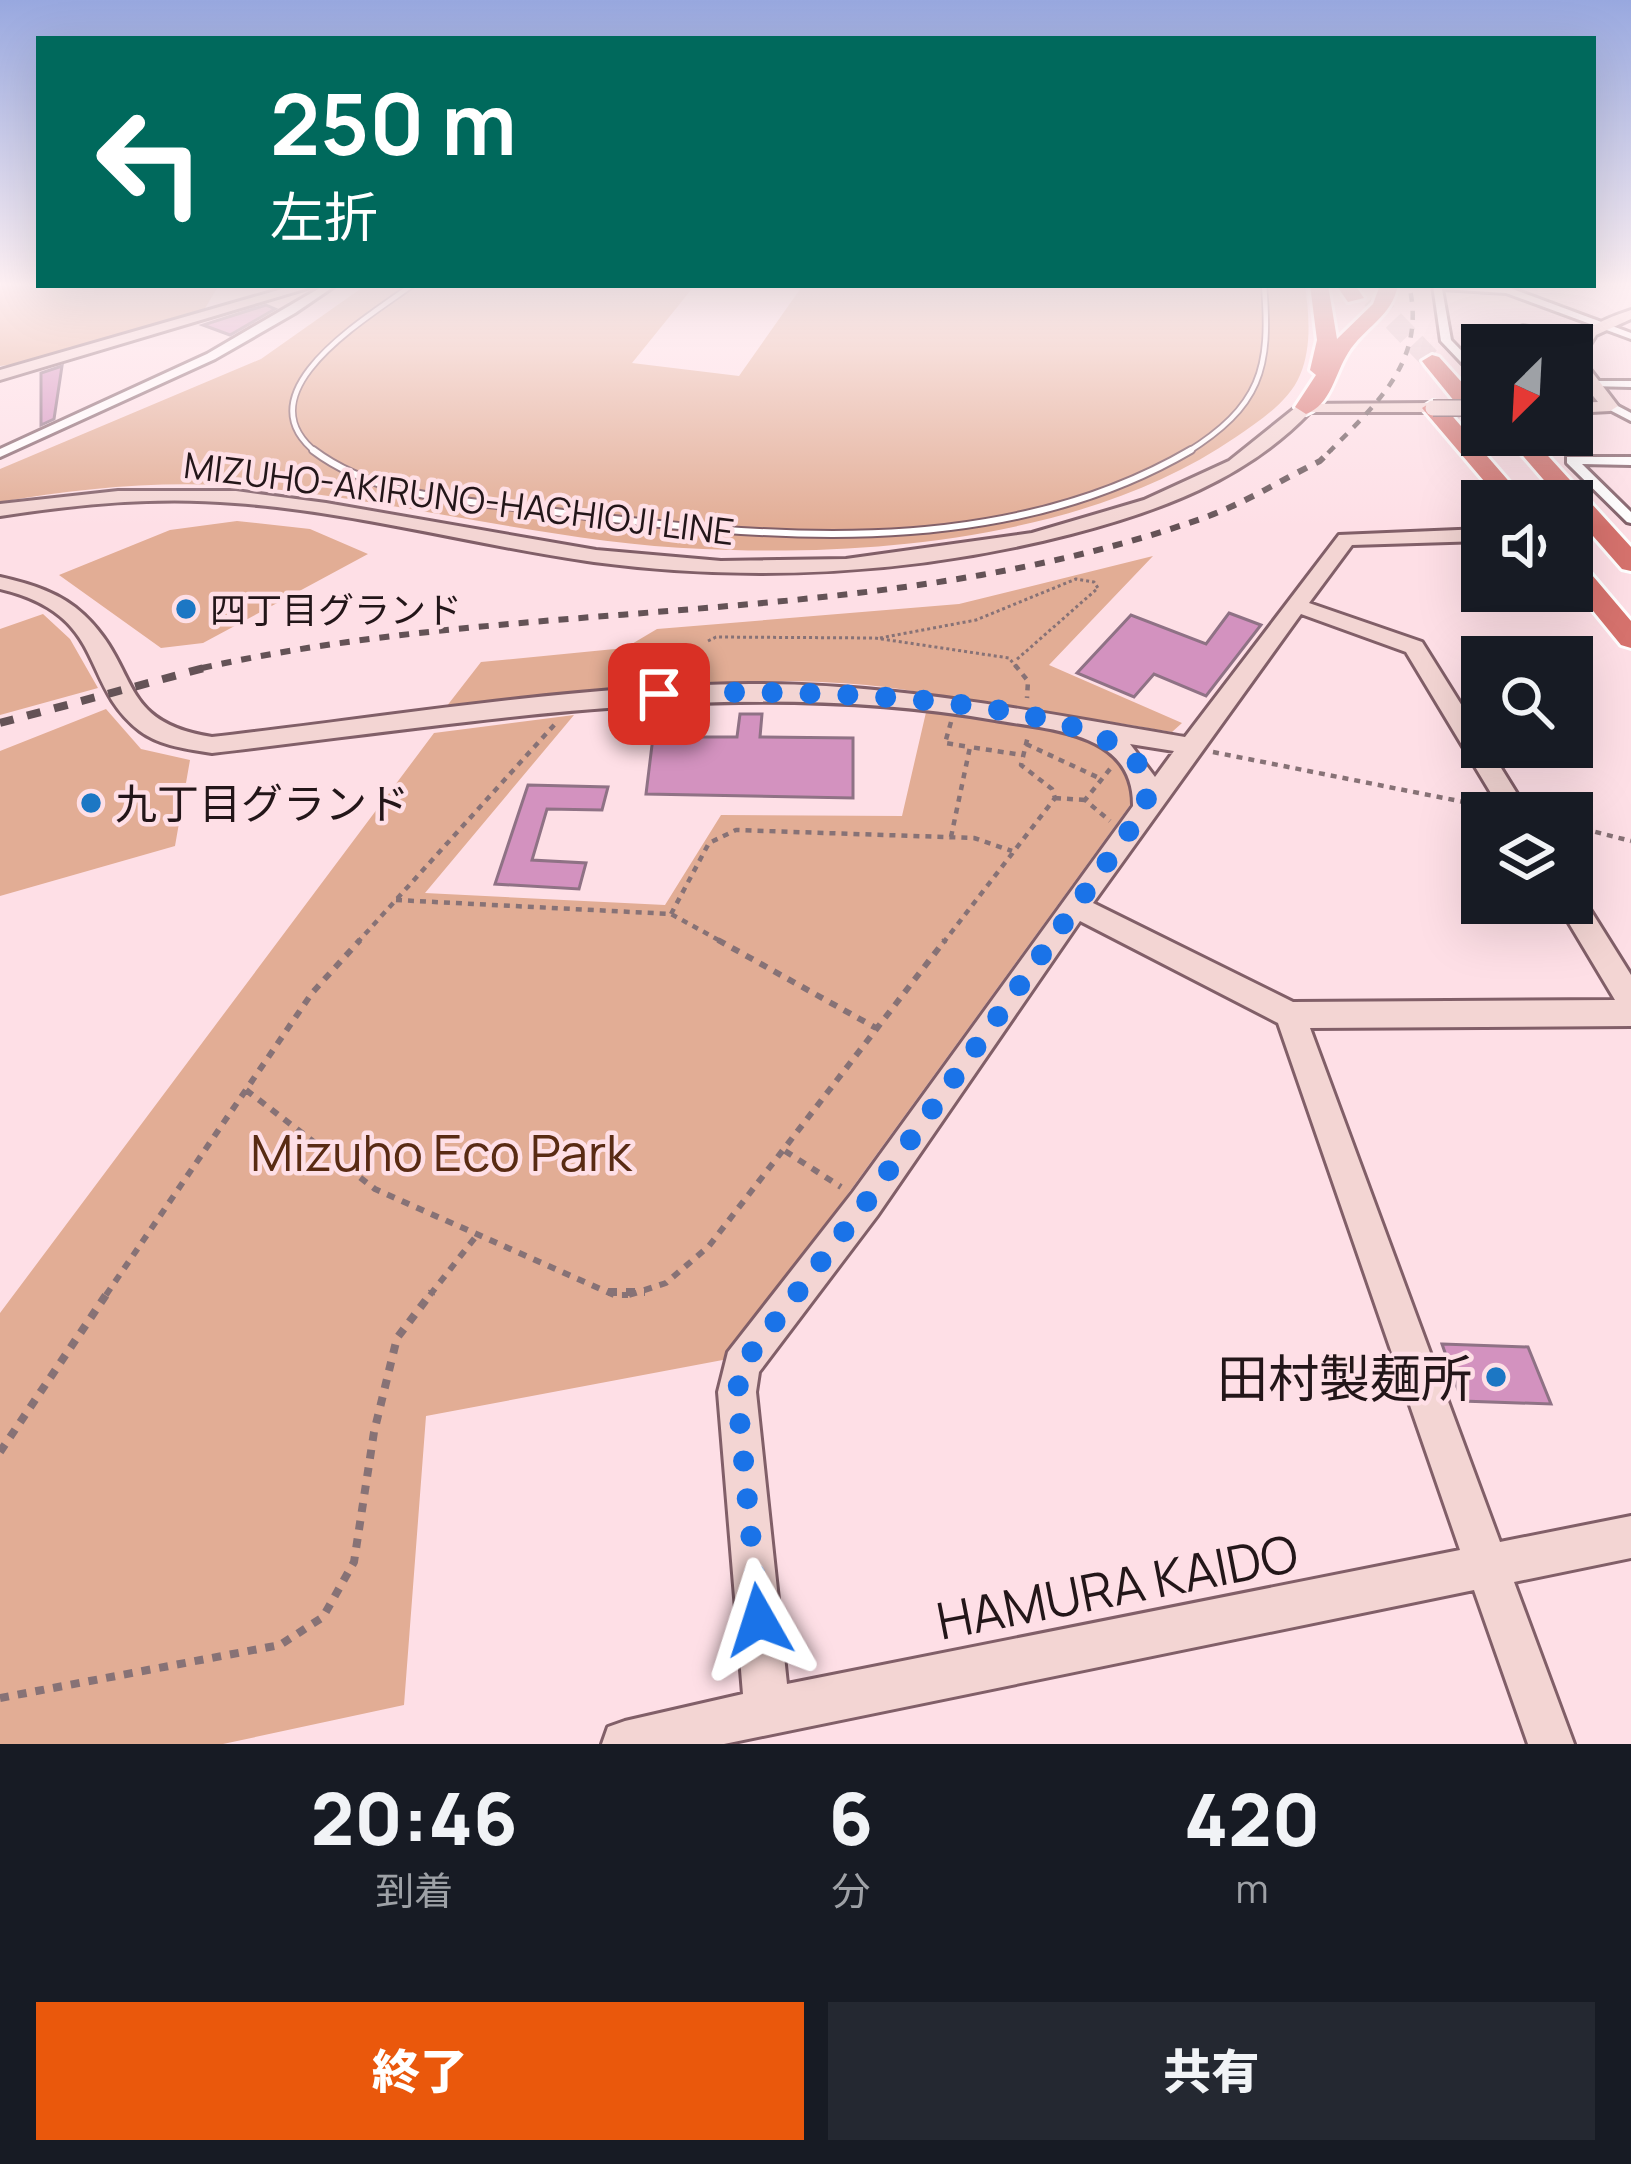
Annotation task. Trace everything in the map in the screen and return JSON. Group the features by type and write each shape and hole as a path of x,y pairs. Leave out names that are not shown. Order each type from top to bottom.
{"highway":[{"path":"1306,407 1319,364"},
{"path":"1306,407 1319,394 1334,364"},
{"path":"1431,372 1517,480"},
{"path":"1459,409 1501,480"},
{"path":"1515,456 1537,480"},
{"path":"1535,456 1631,562"},
{"path":"1593,541 1631,583"},
{"path":"1593,570 1631,614"},
{"path":"1593,593 1631,638"}],"street":[{"path":"0,375 37,364"},
{"path":"0,453 198,364"},
{"path":"1593,384 1631,384"},
{"path":"1593,385 1610,406 1631,418"},
{"path":"1593,407 1610,406"},
{"path":"1306,407 1459,409"},
{"name":"MIZUHO-AKIRUNO-HACHIOJI LINE","path":"0,510 134,495 233,497 595,556 709,566 825,566 974,551 1131,512 1251,456 1306,407"},
{"path":"1631,460 1570,460 1631,519"},
{"path":"767,1711 737,1393 742,1365 865,1204 1146,807 1300,607 1346,539 1461,536"},
{"path":"0,583 48,597 86,626 118,689 140,719 170,736 212,745 238,746 610,699 752,691 933,702 1191,746"},
{"path":"1300,607 1414,647 1502,792"},
{"path":"1087,728 1121,748 1141,768 1147,786 1146,807"},
{"path":"1075,906 1290,1015 1631,1013"},
{"path":"1584,924 1631,1000"},
{"path":"1290,1015 1551,1744"},
{"name":"HAMURA KAIDO","path":"625,1744 767,1711 1631,1538"}],"lane":[{"path":"313,364 301,378 294,422 313,450 333,464 418,493 663,527 804,535 925,529 1018,513 1095,493 1174,460 1222,428 1252,395 1265,364"}],"path":[{"path":"875,638 976,620 1076,579 1094,582 1098,588 1016,661"},
{"path":"708,641 716,637 875,638 1016,661 1028,681 1026,704"},
{"path":"953,711 946,743 1023,755"},
{"path":"0,1453 311,993 562,716"},
{"path":"1030,724 1021,765 1052,789 1055,798"},
{"path":"1026,744 1099,778"},
{"path":"1191,746 1461,802"},
{"path":"952,837 970,747"},
{"path":"1085,800 1099,778 1126,763"},
{"path":"246,1090 375,1189 614,1295 640,1298 671,1281 709,1246 1055,798"},
{"path":"1055,798 1085,800 1116,825"},
{"path":"671,914 710,843 736,830 974,838 1012,851"},
{"path":"1593,831 1631,841"},
{"path":"396,900 671,914 876,1028"},
{"path":"783,1149 865,1204"},
{"path":"0,1698 280,1645 323,1617 354,1562 374,1432 397,1338 477,1235"}],"green space":[{"path":"248,364 643,364 739,376 747,364 1304,364 1281,402 1236,437 1179,471 1116,498 980,534 838,549 648,545 230,485 131,486 0,502 0,469"},
{"name":"四丁目グランド","path":"237,521 310,529 368,554 203,643 161,648 59,575 170,530"},
{"name":"Mizuho Eco Park","path":"1153,556 1049,665 1182,723 1172,732 1033,709 1031,724 1108,747 1137,782 1133,801 728,1359 426,1416 404,1705 223,1744 0,1744 0,1313 434,733 574,715 425,893 665,905 721,815 902,816 927,708 953,711 956,699 893,688 765,681 635,688 443,711 481,662 625,648 657,629 959,604"},
{"path":"43,614 70,639 98,688 0,715 0,629"},
{"name":"九丁目グランド","path":"106,709 141,749 190,760 175,846 0,896 0,751"}],"building":[{"path":"62,366 54,419 41,425 41,373"},
{"path":"1229,613 1261,625 1206,696 1154,674 1134,697 1077,673 1131,615 1206,644"},
{"path":"740,714 762,714 760,737 853,738 853,798 646,794 653,737 737,737"},
{"path":"528,785 608,787 602,810 547,809 532,860 586,863 579,889 495,884"},
{"path":"1442,1344 1528,1347 1551,1404 1462,1401"}],"tunnel":[{"path":"1447,401 1461,417"}],"railway":[{"path":"1328,453 1380,398 1401,364"},
{"path":"1328,453 1331,450"},
{"path":"208,667 453,629 834,596 959,579 1084,553 1206,517 1328,453"},
{"path":"208,667 215,665"},
{"path":"0,723 208,667"},
{"path":"202,668 208,667"}],"place":[{"name":"四丁目グランド","path":"186,609"},
{"name":"九丁目グランド","path":"91,803"},
{"name":"田村製麺所","path":"1496,1377"}],"route":[{"path":"659,694 839,693 1041,719 1087,728 1121,748 1141,768 1147,786 1146,807 865,1204 761,1333 742,1365 737,1393 759,1620"}]}
